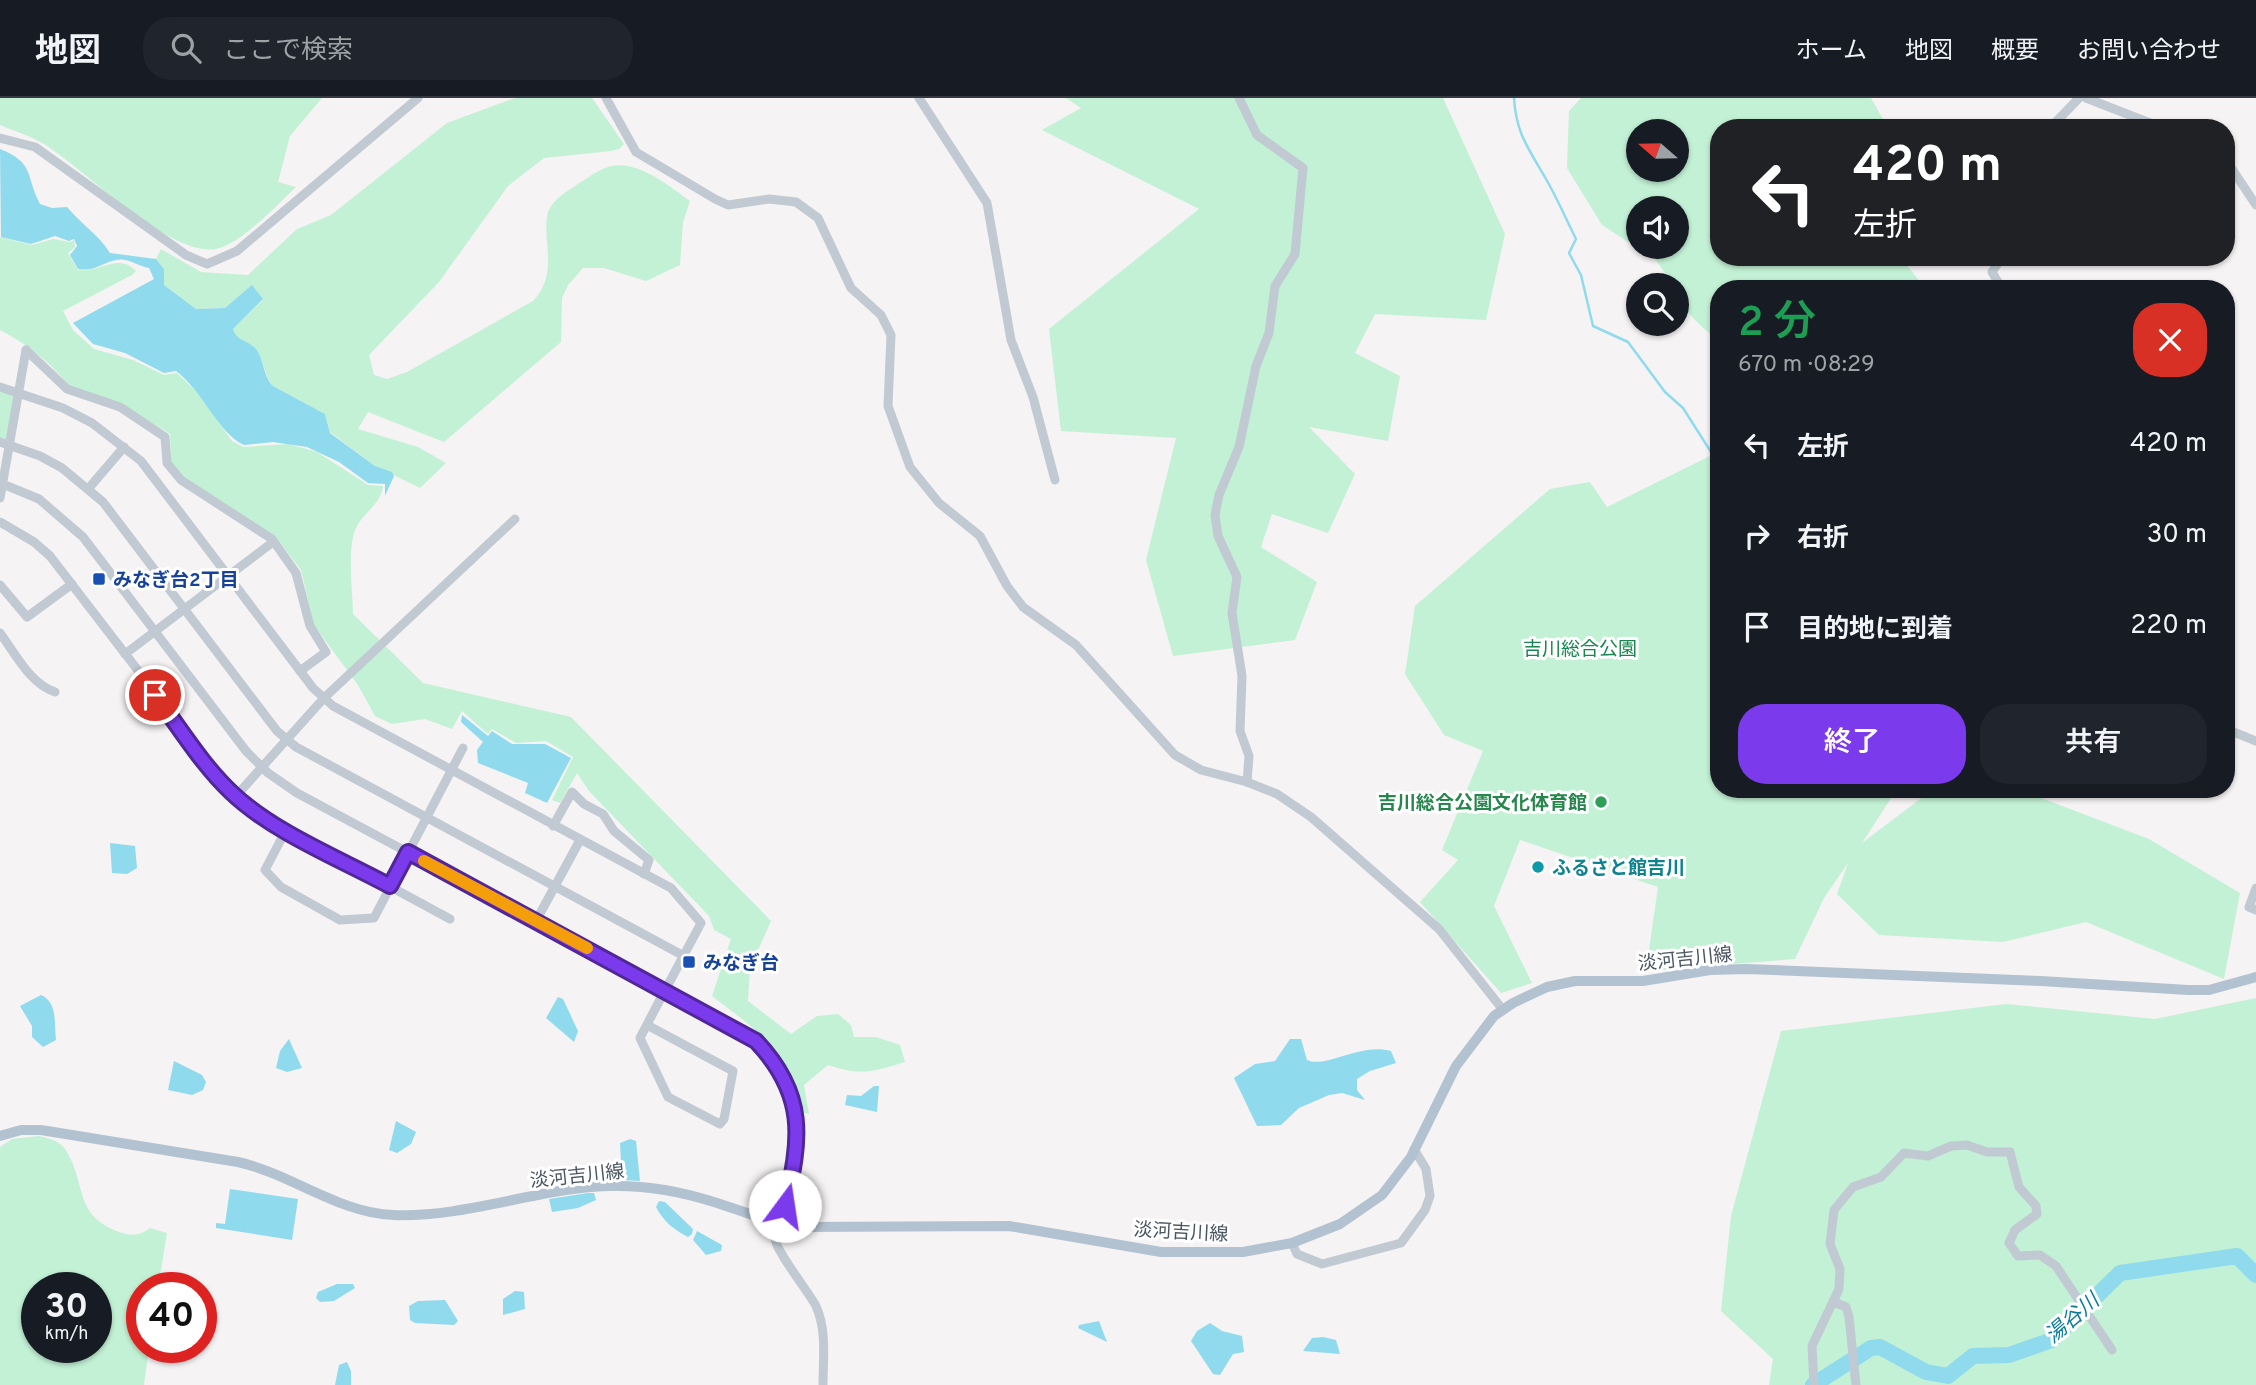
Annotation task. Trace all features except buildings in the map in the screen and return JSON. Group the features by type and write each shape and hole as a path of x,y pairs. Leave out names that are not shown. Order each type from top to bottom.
{"main road":[{"name":"淡河吉川線","path":"0,1136 21,1130 41,1130 238,1162 349,1205 393,1215 442,1212 582,1188 636,1186 701,1198 779,1224 823,1229 1009,1226 1161,1252 1243,1252 1292,1243 1340,1224 1364,1210 1399,1174 1456,1066 1485,1027 1503,1010 1524,997 1559,984 1590,980 1643,981 1710,970 1760,969 2188,990 2209,990 2256,977"}],"street":[{"path":"0,138 35,147 186,255 207,264 237,251 418,98"},
{"path":"606,98 636,152 715,199 728,205 769,199 796,202 818,218 851,288 881,315 891,335 888,406 911,467 939,503 980,536 1007,586 1023,607 1076,645 1168,749 1202,770 1247,782 1276,794 1311,817 1439,929 1503,1010"},
{"path":"919,98 987,202 1011,340 1033,397 1055,480"},
{"path":"1239,98 1257,135 1303,168 1295,254 1275,286 1269,333 1256,366 1239,447 1219,495 1215,515 1219,536 1237,577 1232,613 1242,676 1240,730 1249,756 1247,782"},
{"path":"2059,119 2079,98"},
{"path":"2086,98 2140,119"},
{"path":"2235,174 2256,205"},
{"path":"0,498 4,443 19,392 26,350 76,395 120,407 146,426 156,428 165,437 167,463 181,480 274,542 296,573 310,626 326,652 300,671"},
{"path":"0,387 63,408 92,423 124,447 163,488 300,671 324,698 347,716 671,888 701,923 640,1038 668,1097 720,1124 724,1119 733,1071 647,1025"},
{"path":"4,443 62,468 103,502 285,738 296,747 684,956"},
{"path":"89,488 124,447"},
{"path":"1,483 39,499 83,537 246,751 262,767 297,793 756,1041 783,1076 796,1115 798,1146 774,1236 776,1244 816,1307 822,1324 823,1385"},
{"path":"236,796 285,738 324,698 515,519"},
{"path":"0,523 34,542 72,584 216,777 236,796 286,830 450,919"},
{"path":"125,654 274,542"},
{"path":"0,584 27,617 72,584"},
{"path":"0,633 44,689 55,692"},
{"path":"2235,733 2256,741"},
{"path":"286,830 265,870 281,887 340,920 374,918 463,748"},
{"path":"553,826 572,792 584,804 603,814 614,831 649,860 644,874"},
{"path":"537,921 580,840"},
{"path":"2256,888 2249,907 2256,910"},
{"path":"1814,1385 1812,1346 1839,1289 1840,1269 1830,1244 1834,1210 1853,1187 1881,1177 1904,1153 1928,1156 1951,1146 1967,1145 1987,1152 2011,1152 2019,1187 2036,1206 2037,1214 2015,1230 2010,1244 2012,1250 2018,1256 2039,1255 2056,1266 2112,1350"},
{"path":"1292,1243 1297,1254 1322,1264 1401,1243 1425,1210 1430,1196 1426,1169 1414,1149"},
{"path":"1834,1302 1846,1307 1849,1317 1856,1385"}],"green space":[{"path":"0,98 322,98 290,136 278,182 296,187 247,232 226,246 216,249 197,248 151,226 44,144 0,125"},
{"path":"515,98 592,98 624,144 611,151 544,158 508,186 439,282 369,355 374,375 387,379 407,372 533,301 546,279 546,223 550,208 563,194 604,168 619,165 641,170 690,201 683,222 680,265 646,281 604,268 583,268 568,285 562,298 561,342 444,442 368,412 358,429 418,447 446,463 420,488 375,466 330,432 325,414 273,386 258,353 237,336 233,329 263,300 252,286 225,308 196,309 164,285 164,269 156,259 161,249 201,272 248,275 297,229 331,215 447,123"},
{"path":"1066,98 1443,98 1505,234 1486,320 1375,314 1355,353 1400,376 1388,441 1309,427 1355,474 1328,533 1272,514 1261,547 1317,582 1295,640 1173,656 1146,560 1176,438 1061,431 1049,329 1199,209 1042,130 1081,108"},
{"path":"1581,98 1871,98 1883,119 1710,119 1710,266 1908,266 1918,280 1710,280 1710,333 1689,312 1689,273 1665,273 1654,259 1689,259 1689,196 1626,196 1626,241 1602,225 1567,168 1569,111"},
{"path":"0,237 32,245 53,239 70,242 74,240 75,247 68,253 78,270 116,263 129,266 136,271 132,275 63,311 73,330 94,349 133,360 164,375 177,373 198,393 232,441 243,447 289,444 317,452 368,485 383,486 376,503 360,521 354,534 351,557 353,614 423,683 571,717 771,921 750,968 748,1001 791,1034 817,1016 838,1014 851,1025 854,1037 876,1037 900,1045 905,1062 858,1072 828,1065 804,1085 809,1114 804,1113 789,1072 770,1045 712,996 731,939 714,930 709,916 589,791 577,773 560,803 552,800 573,757 546,741 516,743 492,729 488,734 462,711 452,729 425,719 392,724 375,716 358,685 314,625 301,570 275,536 184,477 171,462 170,434 148,421 87,397 69,384 38,354 0,330"},
{"path":"0,391 17,395 9,440 0,438"},
{"name":"吉川総合公園","path":"1710,456 1710,798 1891,798 1862,843 1921,798 2041,798 2149,839 2240,893 2224,979 2086,922 2003,942 1879,935 1837,894 1848,863 1824,898 1795,959 1646,971 1658,887 1520,840 1494,906 1532,983 1501,993 1420,902 1458,860 1442,850 1483,751 1444,735 1405,674 1415,606 1550,489 1590,482 1607,507"},
{"path":"2256,998 2256,1385 1769,1385 1773,1359 1721,1311 1731,1216 1781,1031 2006,1004 2155,1019"},
{"path":"39,1136 52,1139 67,1152 84,1199 95,1217 105,1225 127,1234 139,1234 150,1228 167,1233 161,1272 126,1272 126,1363 147,1363 144,1385 0,1385 0,1147 12,1139"}],"water":[{"path":"0,149 19,159 24,165 40,204 52,208 67,207 110,253 156,259 164,269 164,285 196,309 225,308 252,285 263,299 233,329 235,333 258,352 273,386 325,414 330,433 375,466 392,472 394,476 385,496 385,484 368,483 339,462 307,447 273,442 244,445 226,431 186,379 176,371 164,373 125,353 93,344 73,323 154,279 149,268 120,259 94,268 78,269 70,255 77,246 74,239 69,241 55,236 31,244 1,237"},
{"path":"462,715 488,736 492,731 512,744 545,744 571,758 547,803 525,793 528,783 478,763 477,750 483,742 461,722"},
{"path":"110,843 135,846 137,868 127,874 112,873"},
{"path":"41,995 53,1008 56,1040 43,1047 32,1037 32,1026 20,1006"},
{"path":"558,997 563,999 578,1031 574,1042 546,1018"},
{"path":"289,1039 302,1068 287,1072 276,1068 280,1051"},
{"path":"1290,1039 1301,1039 1307,1060 1315,1062 1380,1049 1391,1051 1396,1063 1370,1071 1357,1079 1357,1090 1365,1100 1342,1093 1329,1095 1299,1108 1281,1125 1257,1126 1234,1078 1255,1064 1275,1061"},
{"path":"174,1061 202,1075 206,1082 203,1090 192,1095 168,1090"},
{"path":"874,1086 879,1086 877,1112 845,1105 847,1095 861,1096"},
{"path":"396,1121 416,1132 411,1144 397,1153 389,1150"},
{"path":"630,1139 636,1141 640,1181 622,1180 620,1143"},
{"path":"230,1189 298,1199 292,1240 216,1228 216,1223 225,1224"},
{"path":"594,1193 596,1200 578,1208 552,1212 549,1199"},
{"path":"659,1201 665,1202 693,1229 692,1234 688,1237 666,1221 656,1207"},
{"path":"697,1231 722,1245 721,1251 706,1255 693,1240"},
{"path":"337,1284 353,1284 355,1288 334,1301 320,1302 316,1298 318,1292"},
{"path":"515,1291 524,1292 525,1309 503,1315 503,1299"},
{"path":"445,1300 458,1321 454,1325 415,1323 410,1320 409,1306 418,1301"},
{"path":"1099,1321 1107,1342 1078,1328 1079,1325"},
{"path":"1210,1323 1222,1331 1242,1336 1244,1352 1233,1354 1220,1375 1213,1374 1191,1341 1197,1331"},
{"path":"1312,1338 1336,1340 1340,1354 1303,1351"},
{"path":"347,1362 351,1371 351,1385 335,1385 339,1365"}],"waterway":[{"path":"1514,98 1517,122 1524,141 1576,239 1569,253 1581,275 1593,326 1628,342 1665,392 1683,408 1710,450"},
{"name":"湯谷川","path":"1813,1385 1871,1348 1880,1347 1926,1372 1948,1376 1973,1356 2009,1355 2052,1340 2120,1273 2237,1256 2256,1275"}],"slow traffic":[{"path":"424,861 587,948"}],"place":[{"name":"みなぎ台2丁目","path":"99,579"},
{"name":"吉川総合公園文化体育館","path":"1601,802"},
{"name":"ふるさと館吉川","path":"1538,867"},
{"name":"みなぎ台","path":"689,962"}],"route":[{"path":"155,695 216,777 233,794 272,823 390,886 408,852 698,1007 756,1041 773,1059 783,1076 791,1093 799,1132 797,1158 785,1206"}]}
